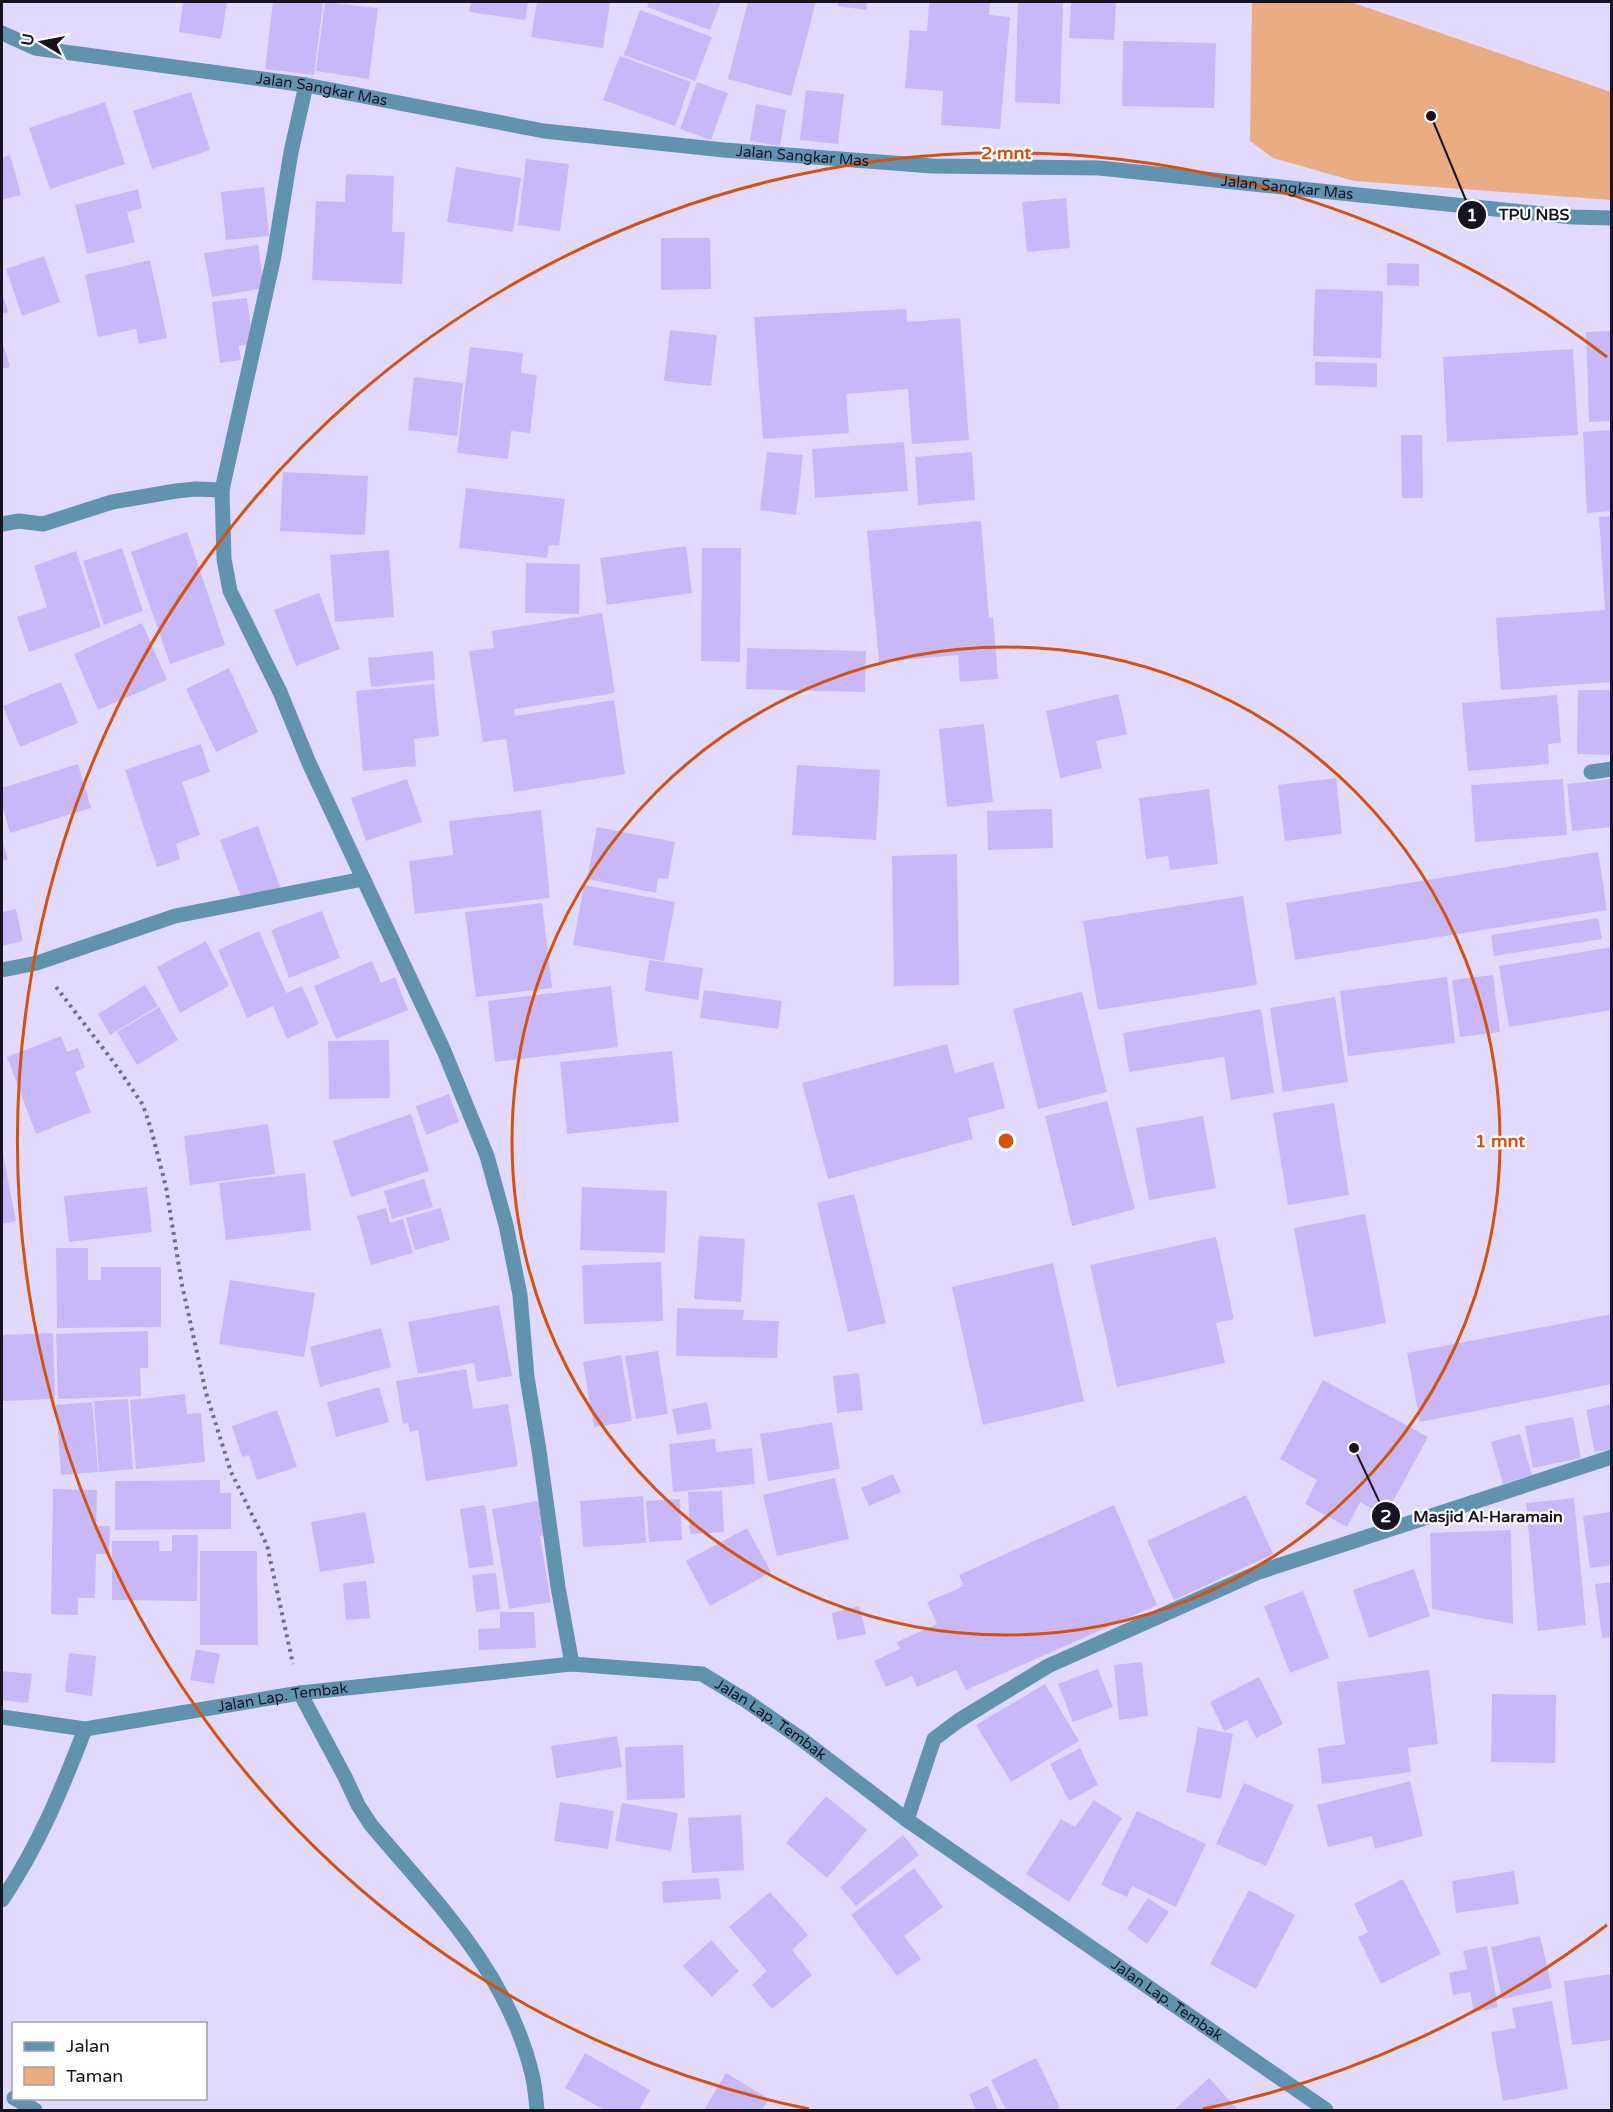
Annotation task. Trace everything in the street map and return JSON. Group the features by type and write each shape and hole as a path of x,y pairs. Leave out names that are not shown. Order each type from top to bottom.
{"street":[{"name":"Jalan Sangkar Mas","path":"2,33 35,48 306,85 544,132 724,150 932,166 1099,168 1572,217 1611,218"},
{"path":"306,85 291,152 274,256 222,490 224,559 230,591 280,692 309,763 444,1051 487,1156 506,1225 520,1295 527,1377 558,1587 572,1664"},
{"path":"2,524 19,520 43,524 112,502 176,490 222,490"},
{"path":"1591,772 1611,769"},
{"path":"2,970 36,963 175,915 363,879"},
{"path":"907,1820 934,1739 958,1721 1048,1666 1259,1572 1611,1457"},
{"name":"Jalan Lap. Tembak","path":"2,1717 85,1729 300,1693 572,1664 702,1674 800,1738 907,1820 1326,2110"},
{"path":"300,1693 358,1805 371,1825 464,1935 492,1976 514,2020 533,2074 537,2110"},
{"path":"2,1900 34,1849 63,1786 85,1729"},
{"path":"18,2100 35,2110"}],"path":[{"path":"36,963 115,1064 143,1105 152,1129 166,1187 182,1285 206,1393 231,1472 267,1545 300,1693"}],"green space":[{"path":"1252,2 1351,2 1611,92 1611,200 1354,181 1273,158 1250,141"}],"building":[{"path":"183,2 227,2 221,39 179,32"},
{"path":"273,2 323,2 314,75 265,69"},
{"path":"325,2 378,8 369,79 316,71"},
{"path":"471,2 528,2 525,20 469,12"},
{"path":"537,2 610,2 603,48 531,37"},
{"path":"649,2 721,2 710,30 647,7"},
{"path":"748,2 816,2 791,96 728,79"},
{"path":"838,2 867,2 866,10 838,6"},
{"path":"929,2 990,2 989,15 1010,17 1000,129 941,125 943,91 905,88 910,30 927,31"},
{"path":"1018,2 1063,2 1060,104 1015,102"},
{"path":"1071,2 1116,2 1114,40 1069,38"},
{"path":"640,10 712,37 695,81 624,55"},
{"path":"1123,41 1216,43 1214,108 1122,106"},
{"path":"620,56 691,82 675,126 603,100"},
{"path":"697,82 728,93 711,140 680,129"},
{"path":"806,90 844,94 838,144 800,140"},
{"path":"191,92 210,150 152,169 133,111"},
{"path":"105,102 125,164 50,189 29,128"},
{"path":"756,104 786,110 780,146 750,141"},
{"path":"10,155 21,195 2,200 2,158"},
{"path":"526,159 569,164 560,231 518,225"},
{"path":"456,167 521,178 513,232 447,222"},
{"path":"346,174 394,176 392,232 405,232 402,284 312,280 316,201 345,202"},
{"path":"264,187 269,236 226,240 221,192"},
{"path":"138,189 142,208 127,212 135,242 87,254 75,205"},
{"path":"1066,198 1070,248 1027,252 1022,202"},
{"path":"661,238 710,238 711,289 661,290"},
{"path":"258,245 264,288 212,297 204,253"},
{"path":"44,256 60,302 22,316 6,269"},
{"path":"150,260 167,338 139,344 136,329 98,337 85,275"},
{"path":"1387,263 1419,264 1419,286 1387,285"},
{"path":"1315,289 1383,291 1381,358 1313,356"},
{"path":"2,292 8,312 2,314"},
{"path":"247,298 253,344 239,346 241,360 220,363 212,302"},
{"path":"906,309 907,322 960,318 969,440 912,444 908,389 846,394 849,433 763,439 754,317"},
{"path":"670,330 717,335 711,386 664,381"},
{"path":"1612,331 1612,421 1589,422 1586,332"},
{"path":"2,340 10,367 2,369"},
{"path":"470,347 523,353 521,373 537,375 530,433 511,431 508,459 457,453"},
{"path":"1573,349 1578,435 1447,442 1443,357"},
{"path":"1315,362 1377,363 1377,387 1315,385"},
{"path":"414,377 463,383 457,436 408,430"},
{"path":"1612,430 1612,511 1587,513 1583,432"},
{"path":"1401,435 1422,435 1423,498 1402,498"},
{"path":"904,442 908,491 815,498 812,449"},
{"path":"767,452 803,455 796,515 760,510"},
{"path":"972,452 975,500 918,505 915,457"},
{"path":"283,472 368,476 365,535 280,531"},
{"path":"466,488 565,499 559,546 549,545 547,558 459,548"},
{"path":"1612,516 1612,682 1501,690 1496,618 1605,610 1599,517"},
{"path":"981,521 989,618 993,617 998,679 960,682 958,655 879,662 867,531"},
{"path":"187,532 225,645 170,664 131,552"},
{"path":"686,546 692,593 607,605 600,558"},
{"path":"122,548 143,611 104,625 83,561"},
{"path":"702,548 741,548 740,662 701,661"},
{"path":"389,550 394,617 335,622 330,555"},
{"path":"76,551 101,627 29,652 17,617 47,607 34,566"},
{"path":"526,563 580,564 579,614 525,613"},
{"path":"319,593 340,649 296,666 274,610"},
{"path":"602,613 615,693 514,709 515,716 614,700 625,774 514,792 506,739 483,742 469,651 494,648 492,631"},
{"path":"142,623 167,680 98,710 74,654"},
{"path":"747,648 866,651 865,692 746,689"},
{"path":"433,651 435,680 371,687 368,658"},
{"path":"229,668 258,732 216,752 186,689"},
{"path":"61,682 78,723 20,747 3,706"},
{"path":"434,684 439,736 414,739 416,766 363,771 356,691"},
{"path":"1578,690 1612,690 1612,755 1577,754"},
{"path":"1118,694 1127,734 1096,741 1102,768 1060,778 1046,711"},
{"path":"1557,695 1561,743 1548,744 1549,764 1468,771 1462,703"},
{"path":"984,724 993,802 947,807 939,729"},
{"path":"201,744 210,772 182,782 200,835 176,844 180,859 157,867 125,770"},
{"path":"78,764 91,808 10,833 2,804 2,788"},
{"path":"797,765 880,770 876,840 792,835"},
{"path":"1336,778 1342,834 1285,841 1278,785"},
{"path":"407,779 422,822 366,841 351,798"},
{"path":"1563,779 1567,835 1475,842 1471,785"},
{"path":"1612,779 1612,827 1572,831 1567,784"},
{"path":"1209,789 1218,864 1170,870 1168,856 1146,859 1139,798"},
{"path":"1052,809 1053,848 988,850 987,811"},
{"path":"541,810 550,898 415,914 409,861 453,855 449,821"},
{"path":"258,826 280,887 243,902 220,840"},
{"path":"597,827 675,842 668,879 658,878 656,893 587,879"},
{"path":"2,841 8,859 2,861"},
{"path":"1598,852 1607,910 1295,960 1286,903"},
{"path":"957,854 959,985 894,986 892,856"},
{"path":"584,885 675,902 664,961 573,945"},
{"path":"1243,896 1257,985 1098,1010 1083,921"},
{"path":"542,903 552,988 476,997 465,912"},
{"path":"16,909 23,941 2,946 2,912"},
{"path":"322,911 340,958 289,978 271,930"},
{"path":"1598,918 1602,939 1494,956 1491,935"},
{"path":"259,931 286,993 302,986 319,1024 287,1039 273,1006 247,1018 218,950"},
{"path":"206,941 229,986 180,1013 157,967"},
{"path":"1612,947 1612,1010 1509,1027 1499,966"},
{"path":"649,960 703,968 698,1000 645,991"},
{"path":"372,961 381,983 395,977 408,1010 336,1039 314,986"},
{"path":"1493,975 1500,1032 1460,1037 1452,980"},
{"path":"1447,977 1455,1043 1348,1056 1340,991"},
{"path":"145,985 158,1006 110,1035 98,1014"},
{"path":"611,986 618,1047 495,1062 488,1001"},
{"path":"704,990 782,1001 778,1029 700,1018"},
{"path":"1082,992 1107,1092 1038,1109 1013,1009"},
{"path":"1335,997 1348,1082 1283,1092 1270,1008"},
{"path":"159,1007 178,1040 137,1065 117,1032"},
{"path":"1261,1009 1274,1093 1231,1100 1224,1057 1129,1072 1123,1033"},
{"path":"61,1036 67,1052 78,1048 85,1067 75,1072 91,1112 36,1134 7,1057"},
{"path":"389,1040 390,1098 329,1099 328,1041"},
{"path":"947,1044 955,1073 993,1062 1005,1108 968,1118 973,1139 828,1179 802,1083"},
{"path":"672,1051 679,1122 567,1134 560,1062"},
{"path":"449,1094 459,1122 426,1135 416,1106"},
{"path":"1107,1101 1135,1209 1072,1226 1045,1116"},
{"path":"1334,1103 1349,1195 1288,1205 1273,1113"},
{"path":"411,1114 429,1171 351,1197 333,1141"},
{"path":"1203,1116 1216,1188 1149,1200 1136,1128"},
{"path":"268,1124 275,1174 190,1185 184,1136"},
{"path":"2,1155 16,1221 2,1224"},
{"path":"305,1173 311,1230 226,1240 219,1183"},
{"path":"424,1179 433,1207 392,1219 384,1191"},
{"path":"147,1187 152,1232 69,1242 64,1196"},
{"path":"582,1187 667,1191 665,1253 580,1250"},
{"path":"854,1194 886,1323 848,1332 817,1203"},
{"path":"386,1208 390,1223 403,1219 413,1253 371,1265 357,1216"},
{"path":"441,1208 450,1240 415,1250 406,1218"},
{"path":"1365,1214 1386,1323 1314,1337 1294,1228"},
{"path":"699,1236 745,1239 741,1302 694,1299"},
{"path":"1216,1237 1234,1319 1216,1323 1225,1363 1117,1387 1090,1265"},
{"path":"56,1248 88,1248 88,1280 101,1280 101,1267 161,1267 161,1327 57,1328"},
{"path":"661,1262 663,1321 584,1324 582,1265"},
{"path":"1053,1263 1084,1401 983,1425 952,1287"},
{"path":"230,1280 315,1293 304,1357 219,1344"},
{"path":"499,1305 512,1376 477,1382 474,1363 418,1374 408,1322"},
{"path":"677,1308 744,1310 743,1320 779,1321 777,1358 676,1356"},
{"path":"1612,1314 1612,1384 1420,1422 1407,1353"},
{"path":"381,1328 391,1367 320,1387 310,1347"},
{"path":"148,1331 148,1368 140,1368 141,1396 58,1399 56,1334"},
{"path":"53,1333 55,1399 2,1401 2,1335"},
{"path":"658,1351 668,1414 636,1419 625,1356"},
{"path":"621,1355 632,1421 594,1427 583,1362"},
{"path":"466,1369 473,1409 508,1404 518,1466 426,1481 418,1430 410,1432 408,1423 403,1424 396,1381"},
{"path":"859,1373 863,1410 837,1413 833,1376"},
{"path":"1323,1380 1428,1437 1385,1516 1360,1502 1347,1527 1305,1504 1317,1480 1280,1459"},
{"path":"379,1387 389,1422 336,1437 327,1402"},
{"path":"185,1394 187,1414 201,1413 205,1462 136,1469 130,1400"},
{"path":"128,1399 133,1469 99,1472 94,1401"},
{"path":"92,1402 98,1472 61,1475 56,1405"},
{"path":"707,1402 712,1429 677,1435 672,1409"},
{"path":"1612,1404 1612,1449 1595,1452 1586,1410"},
{"path":"277,1410 297,1467 257,1480 249,1455 242,1457 232,1426"},
{"path":"1573,1417 1581,1458 1533,1468 1525,1426"},
{"path":"832,1422 840,1469 768,1481 760,1434"},
{"path":"1520,1434 1532,1475 1503,1484 1491,1442"},
{"path":"715,1439 716,1452 752,1448 755,1484 673,1492 669,1444"},
{"path":"893,1474 901,1492 869,1506 861,1488"},
{"path":"835,1478 849,1539 777,1556 763,1495"},
{"path":"220,1480 220,1493 231,1493 231,1529 115,1530 115,1481"},
{"path":"53,1489 97,1490 96,1526 110,1526 109,1554 96,1554 95,1598 78,1598 78,1615 51,1614"},
{"path":"722,1491 724,1532 690,1534 688,1492"},
{"path":"1246,1495 1273,1554 1174,1600 1147,1541"},
{"path":"643,1496 646,1543 583,1547 580,1501"},
{"path":"1574,1498 1586,1625 1538,1631 1526,1503"},
{"path":"680,1499 682,1540 649,1542 646,1501"},
{"path":"543,1500 549,1534 540,1536 551,1602 509,1609 492,1509"},
{"path":"485,1505 494,1565 469,1568 460,1509"},
{"path":"1114,1505 1157,1605 966,1690 956,1670 917,1687 912,1676 886,1687 874,1661 900,1649 897,1642 937,1624 927,1602 964,1586 959,1575"},
{"path":"365,1512 375,1563 320,1572 311,1522"},
{"path":"1612,1512 1612,1565 1590,1568 1583,1516"},
{"path":"747,1528 771,1572 710,1606 686,1561"},
{"path":"1511,1530 1513,1624 1432,1609 1430,1533"},
{"path":"172,1535 198,1535 197,1601 112,1600 112,1541 159,1541 159,1551 172,1551"},
{"path":"200,1551 257,1551 258,1645 200,1645"},
{"path":"1414,1569 1430,1616 1369,1638 1353,1590"},
{"path":"496,1573 500,1609 476,1612 472,1575"},
{"path":"366,1581 370,1618 346,1620 343,1583"},
{"path":"1612,1582 1612,1637 1602,1638 1595,1584"},
{"path":"1303,1591 1329,1658 1290,1673 1264,1606"},
{"path":"859,1606 866,1634 837,1640 832,1613"},
{"path":"500,1612 534,1612 536,1648 479,1650 478,1629 500,1628"},
{"path":"196,1649 220,1654 214,1684 190,1680"},
{"path":"69,1653 96,1656 92,1696 65,1692"},
{"path":"1142,1662 1148,1716 1119,1720 1114,1665"},
{"path":"1098,1669 1113,1707 1073,1722 1058,1684"},
{"path":"1429,1670 1438,1744 1408,1748 1411,1772 1322,1784 1318,1748 1345,1744 1337,1682"},
{"path":"2,1671 32,1674 28,1703 2,1700"},
{"path":"1259,1677 1283,1724 1256,1738 1247,1720 1224,1731 1210,1702"},
{"path":"1045,1684 1079,1741 1011,1782 976,1725"},
{"path":"1492,1694 1556,1695 1555,1763 1491,1762"},
{"path":"1198,1727 1233,1734 1221,1799 1186,1792"},
{"path":"617,1736 622,1767 556,1778 551,1746"},
{"path":"683,1745 685,1798 627,1800 625,1747"},
{"path":"1080,1748 1098,1785 1069,1801 1050,1764"},
{"path":"1410,1781 1423,1836 1375,1849 1372,1836 1328,1847 1317,1805"},
{"path":"1244,1783 1294,1805 1266,1866 1216,1844"},
{"path":"826,1796 867,1830 827,1878 786,1843"},
{"path":"1094,1800 1122,1818 1069,1902 1026,1874 1061,1819 1075,1827"},
{"path":"560,1802 614,1811 608,1849 554,1841"},
{"path":"622,1803 678,1813 671,1851 615,1841"},
{"path":"1137,1811 1206,1844 1176,1907 1132,1886 1127,1897 1101,1885"},
{"path":"741,1815 744,1870 692,1873 688,1818"},
{"path":"903,1835 919,1855 856,1906 840,1887"},
{"path":"914,1868 943,1907 904,1936 921,1959 897,1976 851,1915"},
{"path":"1514,1871 1519,1904 1456,1913 1452,1881"},
{"path":"719,1878 721,1899 663,1903 662,1881"},
{"path":"1403,1879 1441,1954 1381,1984 1358,1937 1368,1932 1354,1904"},
{"path":"1249,1890 1295,1915 1256,1989 1210,1964"},
{"path":"770,1892 808,1935 792,1950 812,1975 772,2009 752,1985 767,1971 729,1927"},
{"path":"1148,1898 1169,1912 1147,1944 1127,1929"},
{"path":"1540,1936 1552,1988 1502,1999 1491,1947"},
{"path":"711,1940 739,1971 712,1997 683,1966"},
{"path":"1487,1946 1498,2007 1474,2012 1470,1992 1453,1995 1449,1973 1467,1969 1463,1951"},
{"path":"1612,1974 1612,2040 1572,2045 1564,1981"},
{"path":"1552,2001 1568,2089 1503,2101 1491,2032 1516,2028 1512,2008"},
{"path":"585,2053 650,2090 639,2110 604,2110 565,2088"},
{"path":"1036,2058 1060,2108 1006,2110 991,2080"},
{"path":"726,2073 769,2099 762,2110 704,2110"},
{"path":"1209,2078 1238,2110 1174,2110"},
{"path":"988,2086 998,2110 976,2110 969,2094"}],"place":[{"name":"TPU NBS","path":"1431,116"},
{"name":"Masjid Al-Haramain","path":"1354,1448"}]}
